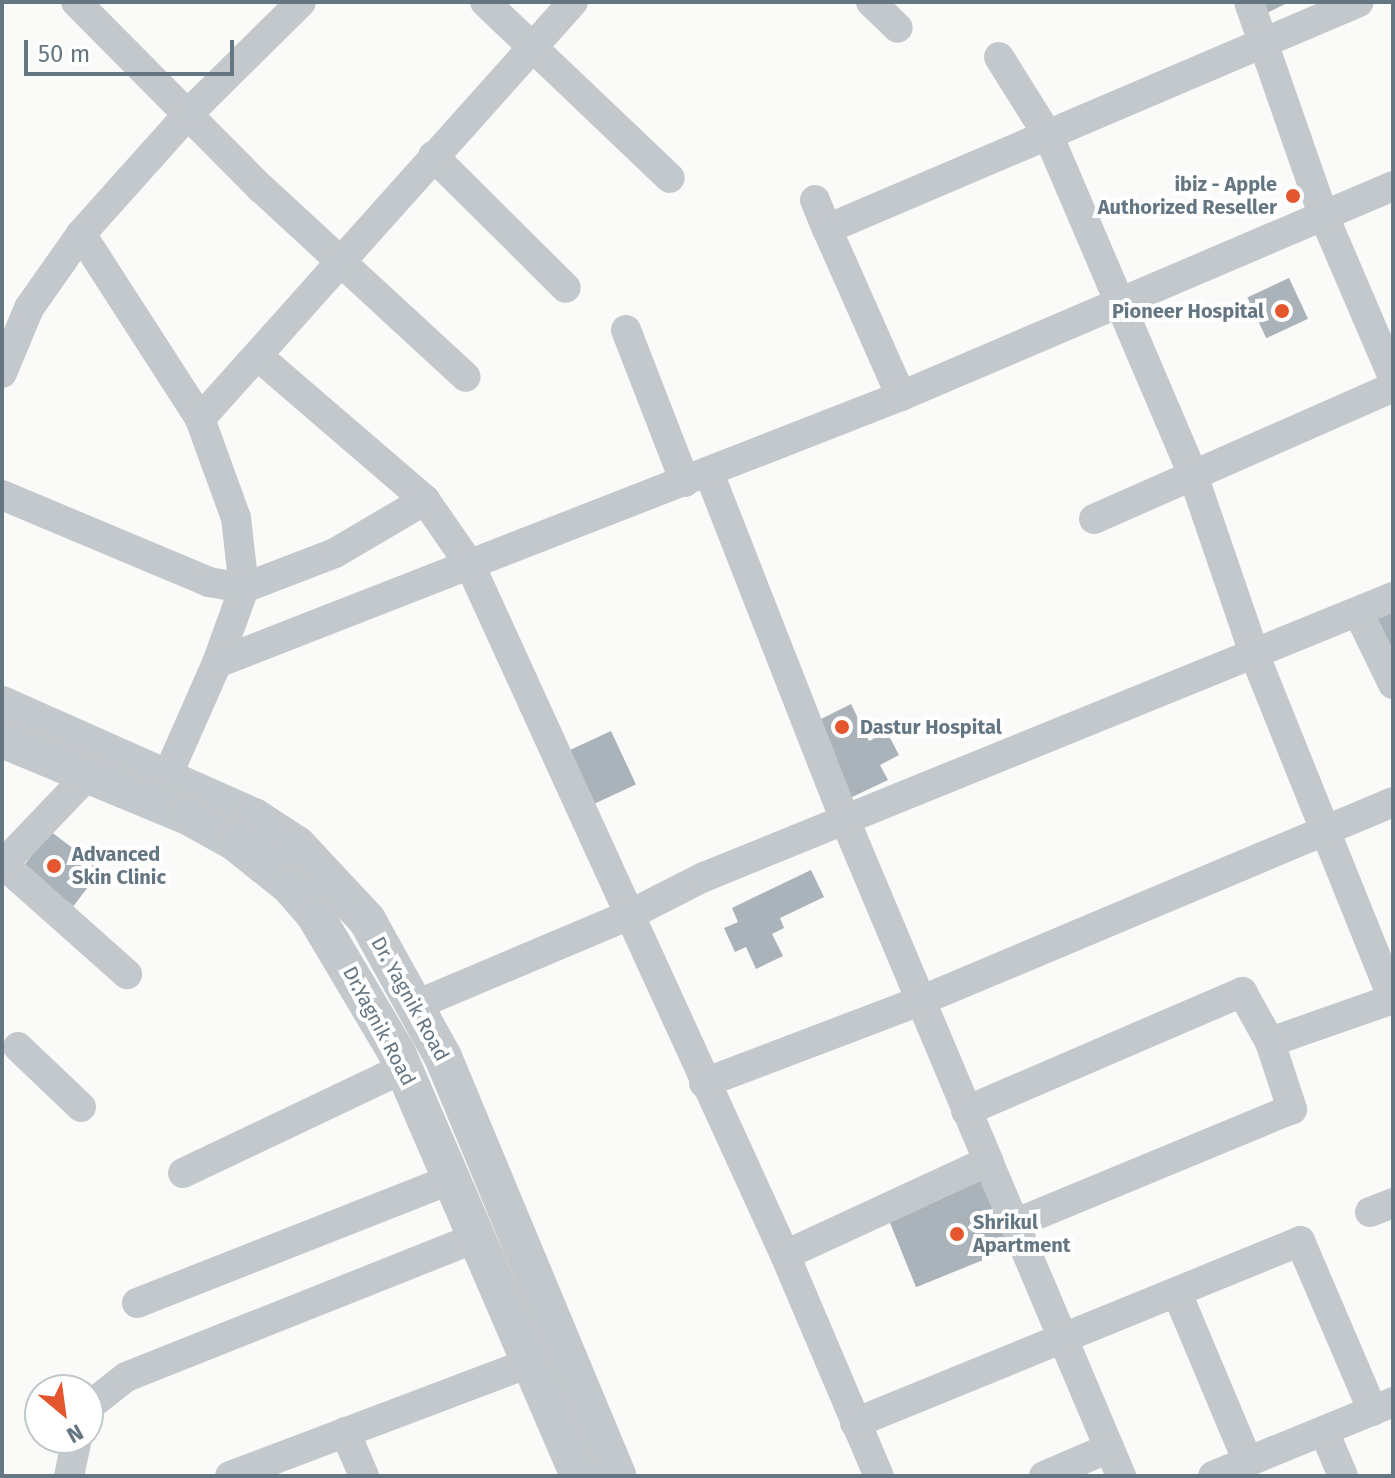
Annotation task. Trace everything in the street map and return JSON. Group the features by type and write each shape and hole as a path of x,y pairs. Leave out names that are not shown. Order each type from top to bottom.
{"street":[{"path":"76,2 190,112 262,189 466,377"},
{"path":"2,373 29,308 81,234 190,112 301,2"},
{"path":"485,2 670,178"},
{"path":"200,419 259,357 341,259 573,2"},
{"path":"871,2 898,28"},
{"path":"1249,2 1266,41 1323,214 1393,377"},
{"path":"827,229 1049,137 1359,2"},
{"path":"999,57 1049,137 1193,475 1255,656 1393,999 1270,1042"},
{"path":"433,156 566,288"},
{"path":"217,663 901,396 1119,306 1323,214 1393,186"},
{"path":"815,200 901,396"},
{"path":"81,234 200,419 236,518 244,588 217,663 162,789"},
{"path":"626,330 697,478 845,820 1121,1476"},
{"path":"259,357 425,500 470,565 785,1255 879,1476"},
{"path":"1094,519 1393,387"},
{"path":"2,495 209,582 244,588 348,547 425,500"},
{"path":"416,1005 629,915 704,877 1255,656 1393,597"},
{"path":"1358,612 1393,684"},
{"name":"Dr. Yagnik Road","path":"2,705 96,760 162,789 254,817 297,845 367,920 416,1005 516,1223 617,1476"},
{"path":"2,739 96,760 2,864 127,974"},
{"name":"Dr.Yagnik Road","path":"162,789 290,886 358,982 404,1068 454,1178 579,1476"},
{"path":"704,1083 920,1001 1393,802"},
{"path":"966,1111 1242,992 1270,1042 1292,1109 1014,1224"},
{"path":"7,1044 81,1107"},
{"path":"183,1173 404,1068"},
{"path":"785,1255 988,1161"},
{"path":"137,1303 454,1178"},
{"path":"104,1394 126,1377 477,1237"},
{"path":"855,1423 1064,1341 1300,1241 1383,1406 1213,1476"},
{"path":"1177,1293 1248,1462"},
{"path":"230,1476 567,1349"},
{"path":"1324,1431 1343,1476"},
{"path":"345,1432 364,1476"},
{"path":"1044,1476 1109,1448"},
{"path":"69,1476 74,1454"}],"building":[{"path":"1259,2 1289,2 1265,14"},
{"path":"1289,278 1308,319 1266,338 1247,297"},
{"path":"1393,607 1393,668 1368,620"},
{"path":"851,704 869,741 887,732 899,755 880,765 888,780 850,798 813,723"},
{"path":"611,731 636,784 593,804 568,751"},
{"path":"50,831 101,870 73,906 22,868"},
{"path":"811,870 824,897 780,918 784,928 772,934 783,956 756,969 746,947 735,952 724,928 738,922 732,908"},
{"name":"Shrikul Apartment","path":"988,1161 1022,1244 916,1287 882,1204"}],"place":[{"name":"ibiz - Apple Authorized Reseller","path":"1293,196"},
{"name":"Pioneer Hospital","path":"1282,311"},
{"name":"Dastur Hospital","path":"842,727"},
{"name":"Advanced Skin Clinic","path":"54,866"},
{"name":"Shrikul Apartment","path":"957,1234"}]}
